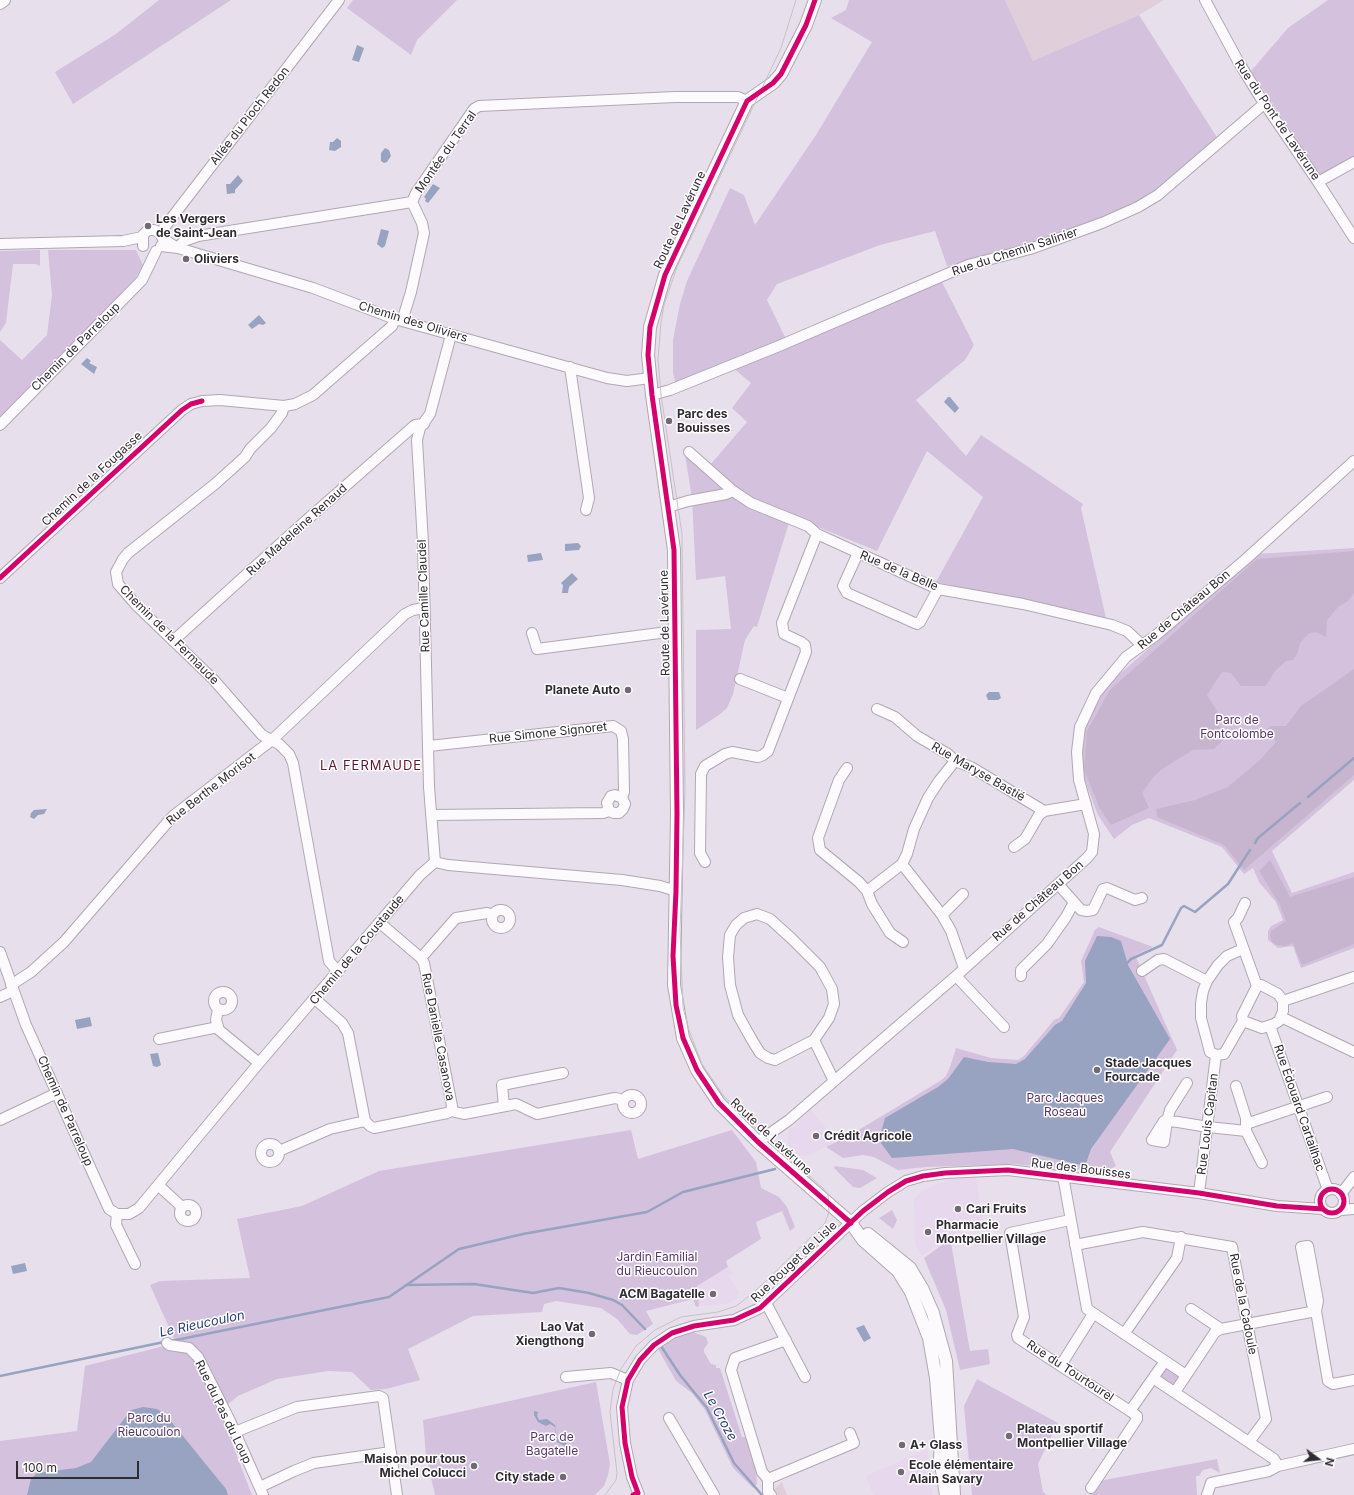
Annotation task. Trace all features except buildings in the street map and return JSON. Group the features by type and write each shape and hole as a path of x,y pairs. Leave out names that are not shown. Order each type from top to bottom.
{"main road":[{"path":"0,3 4,0"},
{"path":"747,101 773,83 781,74 806,25 815,0"},
{"name":"Route de Lavérune","path":"747,101 665,275 650,327 648,355 650,378 674,550 676,891 673,956 674,985 683,1038 697,1070 719,1103 758,1142 851,1223 862,1229 910,1268 922,1288 933,1313 946,1361 954,1495"},
{"name":"Route de Lavérune","path":"851,1223 863,1240 898,1271 911,1292 923,1319 929,1338 936,1378 940,1458 946,1495"}],"street":[{"name":"Allée du Pioch Redon","path":"153,243 339,0"},
{"name":"Rue du Pont de Lavérune","path":"1205,0 1238,61 1354,238"},
{"name":"Montée du Terral","path":"178,248 184,241 198,236 412,202 416,193 474,109 479,106 675,97 738,97 747,101"},
{"name":"Rue du Chemin Salinier","path":"652,395 670,390 968,265 1030,250 1102,223 1138,207 1158,195 1265,103"},
{"path":"1318,182 1354,162"},
{"path":"284,406 295,404 313,395 399,320 411,292 424,232 422,223 412,202"},
{"path":"0,244 123,241 153,243"},
{"name":"Chemin des Oliviers","path":"153,243 178,248 313,288 399,320 570,368 622,381 650,378"},
{"name":"Chemin de Parreloup","path":"0,425 142,280 149,267 153,243"},
{"name":"Rue Camille Claudel","path":"435,862 431,815 423,543 417,440 418,434 430,414 451,335"},
{"path":"570,368 589,498 586,510"},
{"name":"Chemin de la Fougasse","path":"0,578 182,410 191,404 202,401 220,400 284,406"},
{"name":"Chemin de la Fermaude","path":"284,406 282,413 271,428 250,449 245,457 215,484 128,553 118,566 116,579 121,589 173,642 213,679 254,727 262,735 272,740 289,754 293,763 329,961 338,972"},
{"name":"Rue Madeleine Renaud","path":"173,642 301,525 415,425 424,424"},
{"name":"Rue de la Belle","path":"689,452 733,491 751,503 808,526 818,534 938,589 1023,604 1112,625 1127,631 1142,645"},
{"name":"Rue de Château Bon","path":"758,1142 790,1120 956,976 1092,852 1094,834 1076,764 1080,727 1096,693 1105,680 1126,657 1246,559 1354,461"},
{"path":"668,507 688,501 726,494 733,491"},
{"path":"705,862 700,853 700,779 703,770 719,758 732,752 758,757 768,751 776,734 788,698 805,657 806,648 801,642 784,634 782,623 818,534"},
{"path":"858,553 843,586 845,591 854,596 917,624 920,622 938,589"},
{"name":"Rue Berthe Morisot","path":"0,997 31,972 64,942 173,816 272,740 405,614 413,610 424,608"},
{"path":"532,633 537,649 675,631"},
{"path":"740,679 788,698"},
{"name":"Rue Maryse Bastié","path":"877,709 895,717 918,736 948,754 955,761 971,767 1044,811"},
{"name":"Rue Simone Signoret","path":"429,746 613,726 621,731 623,739 622,798 615,795 611,796 607,803 609,811 603,813 431,815"},
{"path":"867,891 902,864 908,854 914,829 928,798 955,761"},
{"path":"847,768 839,780 817,844 820,850 859,882 867,891 872,904 890,933 902,942"},
{"path":"1014,847 1025,839 1039,815 1044,811 1086,804"},
{"path":"435,862 622,880 660,886 676,891"},
{"name":"Chemin de la Coustaude","path":"117,1214 129,1214 138,1208 158,1186 259,1063 420,876 435,862"},
{"path":"902,864 942,915 951,931 964,968"},
{"path":"1058,884 1081,910 1093,910 1103,889 1107,888 1135,900 1142,898"},
{"path":"942,915 963,894"},
{"path":"1021,976 1022,970 1047,944 1066,917 1074,902"},
{"path":"1243,949 1227,956 1207,980 1201,1003 1201,1018 1210,1052 1216,1055 1224,1054 1227,1050 1243,1021 1244,1011 1257,986 1234,922 1238,918 1245,903"},
{"path":"421,958 456,918 487,913 493,915"},
{"path":"756,914 770,919 820,967 832,989 834,1004 829,1018 814,1040 784,1057 775,1060 768,1058 760,1052 744,1028 738,1015 730,985 728,957 730,934 736,924 744,918 756,914"},
{"name":"Rue Danielle Casanova","path":"365,1121 374,1128 447,1113 451,1110 452,1106 424,963 421,958 380,923"},
{"name":"Chemin de Parreloup","path":"0,952 26,1026 109,1209 117,1214"},
{"path":"1142,971 1158,960 1164,959 1207,980"},
{"path":"956,976 1004,1027"},
{"path":"1283,1001 1354,977"},
{"path":"1243,1021 1262,1028 1270,1026 1279,1021 1282,1017 1283,1001 1278,994 1268,987 1261,985 1257,986"},
{"path":"279,1151 330,1129 365,1121 348,1033 342,1023 315,999"},
{"path":"218,1009 216,1020 218,1027 259,1063"},
{"path":"1282,1017 1354,1052"},
{"name":"Rue Édouard Cartailhac","path":"1270,1026 1299,1107 1324,1193"},
{"path":"159,1039 218,1027"},
{"path":"814,1040 834,1081"},
{"name":"Rue Louis Capitan","path":"1199,1193 1216,1055"},
{"path":"504,1106 502,1084 563,1073"},
{"path":"1187,1083 1170,1110 1167,1121 1208,1126 1246,1127 1327,1097"},
{"path":"1236,1086 1246,1118 1246,1127 1262,1164"},
{"path":"0,1120 57,1093"},
{"path":"451,1110 464,1114 516,1104 537,1114 615,1098 624,1100"},
{"name":"Rue des Bouisses","path":"851,1223 888,1192 906,1182 923,1176 1008,1170 1199,1193 1277,1206 1323,1209"},
{"path":"1063,1176 1087,1309 1186,1375"},
{"path":"1340,1210 1343,1205 1342,1196 1354,1177"},
{"path":"158,1186 182,1207"},
{"path":"1308,1207 1324,1193 1335,1190 1354,1208"},
{"path":"1324,1193 1320,1203 1323,1209 1331,1213 1354,1208"},
{"path":"117,1214 116,1225 135,1264"},
{"name":"Rue du Tourtourel","path":"1070,1220 1010,1232 1009,1235 1024,1318 1017,1335 1024,1342 1130,1411"},
{"name":"Rue Rouget de Lisle","path":"636,1494 622,1422 622,1407 628,1380 647,1351 672,1333 694,1326 734,1320 753,1312 766,1303 851,1223"},
{"name":"Rue de la Cadoule","path":"1075,1245 1143,1232 1181,1237 1233,1248 1266,1418 1249,1442"},
{"path":"1124,1334 1177,1258 1181,1237"},
{"path":"1316,1311 1318,1301 1308,1246 1302,1247 1312,1304 1316,1311 1328,1381 1333,1384 1354,1380"},
{"path":"766,1303 805,1377"},
{"path":"1191,1309 1221,1329"},
{"path":"1174,1392 1215,1332 1221,1329 1316,1311"},
{"path":"1061,1365 1093,1314"},
{"path":"771,1495 768,1492 768,1479 762,1472 730,1370 735,1358 786,1340"},
{"name":"Rue du Pas du Loup","path":"168,1344 189,1348 198,1357 262,1491"},
{"path":"1091,1488 1137,1419 1137,1416 1130,1411 1165,1361"},
{"path":"566,1377 611,1374 628,1380"},
{"path":"1153,1378 1274,1459 1278,1466"},
{"path":"234,1432 297,1407 379,1396 383,1398 397,1495"},
{"path":"669,1418 714,1495"},
{"path":"768,1479 854,1443 850,1433"},
{"path":"1207,1495 1210,1483 1269,1471 1278,1466 1354,1450"},
{"path":"262,1491 294,1471 314,1463 391,1452"}],"shaded area":[{"path":"1005,0 1164,0 1139,15 1033,62"},
{"path":"1354,551 1354,593 1348,601 1338,607 1327,620 1326,637 1316,632 1308,634 1300,643 1297,654 1293,660 1286,661 1276,670 1265,686 1241,686 1231,673 1222,672 1207,695 1217,711 1218,724 1224,734 1223,740 1214,749 1193,750 1165,767 1154,776 1142,793 1149,808 1111,825 1099,807 1084,769 1087,731 1110,690 1257,559"},
{"path":"1354,669 1354,775 1244,870 1224,845 1157,817 1156,809 1195,800 1228,787 1260,760 1276,742 1272,736 1265,732 1270,726 1286,726 1301,706"},
{"path":"1270,860 1290,897 1354,877 1354,944 1302,965 1293,943 1285,946 1277,945 1272,942 1270,936 1271,931 1286,921 1279,903 1259,871"},
{"path":"811,1110 837,1141 810,1155 801,1156 788,1145 788,1131"},
{"path":"976,1175 983,1226 960,1231 922,1256 915,1245 914,1200 922,1191 941,1182"},
{"path":"728,1267 733,1273 729,1276 740,1294 736,1296 738,1299 725,1304 699,1306 697,1286"},
{"name":"Ecole élémentaire Alain Savary","path":"927,1449 933,1495 873,1495 866,1476"},
{"path":"782,1482 787,1495 778,1495 773,1490"}],"green space":[{"path":"159,0 231,0 73,104 55,72 116,34"},
{"path":"353,0 457,0 417,40 411,55 347,8"},
{"path":"849,0 1005,0 1033,61 1139,15 1218,139 1157,192 1138,204 1033,245 947,266 935,231 880,245 777,284 767,300 786,339 676,385 673,373 673,340 680,304 687,281 730,188 744,195 755,225 816,135 872,42 831,18 846,10"},
{"path":"1328,0 1354,0 1354,160 1322,178 1251,71 1288,28"},
{"path":"40,250 40,266 36,264 13,264 6,323 0,332 0,251"},
{"path":"48,250 136,250 143,265 136,277 0,419 0,340 22,360 47,335 52,295"},
{"path":"942,282 974,345 965,360 916,400 966,456 981,435 1083,504 1081,508 1106,618 936,582 983,497 927,451 877,551 791,516 757,627 754,626 745,640 733,694 727,708 696,730 696,630 731,629 725,576 696,580 692,498 685,455 710,465 747,422 732,408 751,383 732,367"},
{"name":"Parc de Fontcolombe","path":"1354,548 1354,780 1272,851 1292,893 1354,872 1354,948 1301,968 1293,946 1278,948 1268,940 1268,931 1271,926 1283,920 1276,902 1259,882 1253,868 1244,874 1222,847 1149,818 1132,825 1114,839 1098,815 1080,768 1083,730 1105,687 1256,554"},
{"name":"Parc Jacques Roseau","path":"1099,927 1153,947 1135,955 1177,1050 1110,1152 1116,1166 1105,1172 1014,1164 926,1167 898,1170 874,1157 863,1155 843,1158 826,1147 852,1134 940,1081 946,1076 956,1048 991,1058 1018,1060 1024,1056 1054,1020 1059,1018 1084,982 1081,961 1095,930"},
{"path":"631,1130 638,1159 732,1130 756,1162 761,1188 779,1197 787,1207 795,1227 790,1231 782,1211 756,1222 761,1239 726,1261 728,1267 697,1286 699,1306 696,1307 693,1299 646,1311 653,1324 637,1335 630,1334 617,1319 601,1308 556,1301 544,1304 542,1312 473,1316 408,1349 420,1380 386,1389 371,1390 352,1372 328,1371 277,1379 238,1396 227,1405 209,1365 206,1366 193,1353 220,1412 252,1495 0,1495 0,1441 77,1431 85,1366 176,1343 150,1285 160,1281 250,1278 237,1219 302,1206 379,1171"},
{"path":"835,1166 863,1170 877,1178 860,1188 853,1187 834,1168"},
{"path":"892,1210 897,1220 893,1229 879,1218"},
{"path":"951,1243 970,1351 988,1349 990,1364 960,1370 946,1310 924,1258 943,1244"},
{"path":"693,1332 706,1337 708,1343 704,1349 704,1352 711,1364 716,1365 716,1368 720,1368 742,1437 747,1437 756,1466 757,1484 753,1488 733,1468 705,1410 692,1393 676,1381 658,1349 673,1338"},
{"path":"1166,1368 1178,1374 1178,1379 1173,1385 1160,1378 1159,1372"},
{"name":"Plateau sportif Montpellier Village","path":"977,1379 1058,1423 1038,1464 1043,1492 1047,1495 972,1495 964,1406"},
{"name":"Parc de Bagatelle","path":"596,1382 610,1464 604,1486 595,1495 435,1495 426,1456 423,1420"},
{"path":"1217,1459 1220,1473 1211,1468 1203,1470 1199,1476 1196,1476 1197,1495 1090,1495 1099,1481"}],"water":[{"path":"357,45 364,48 359,62 352,60"},
{"path":"337,138 341,141 341,147 335,151 329,150 330,142 333,142"},
{"path":"385,148 389,150 391,156 387,162 384,163 381,161 381,153"},
{"path":"238,175 243,181 235,190 235,193 227,194 226,184 230,184"},
{"path":"433,184 440,188 428,203 425,201 426,199 424,197"},
{"path":"381,229 389,231 385,246 382,248 377,244"},
{"path":"259,315 266,323 263,325 259,324 252,329 248,325"},
{"path":"87,358 91,361 89,363 97,367 94,374 81,364"},
{"path":"948,397 950,397 959,408 955,413 944,402"},
{"path":"578,543 581,546 579,550 565,551 565,544"},
{"path":"541,553 543,560 528,562 527,555"},
{"path":"572,573 578,579 569,587 568,593 562,593 563,585 561,583"},
{"path":"989,692 999,692 1001,698 998,700 988,700 986,695"},
{"path":"47,809 44,814 38,815 34,819 30,817 34,810"},
{"name":"Parc Jacques Roseau","path":"1097,936 1111,937 1121,941 1128,965 1170,1039 1091,1149 1085,1166 1013,1149 892,1158 881,1143 881,1133 885,1118 938,1087 948,1079 964,1057 988,1062 1016,1064 1025,1059 1055,1025 1062,1021 1086,983 1085,961"},
{"path":"90,1017 92,1026 77,1029 75,1020"},
{"path":"158,1053 161,1065 157,1067 153,1066 150,1054"},
{"path":"25,1263 27,1271 13,1274 11,1266"},
{"path":"864,1325 871,1338 864,1342 856,1328"},
{"path":"143,1407 157,1409 165,1414 226,1489 228,1495 27,1495 31,1479 37,1473 76,1468 91,1462 131,1410"},
{"path":"534,1411 538,1412 537,1416 539,1420 547,1419 555,1425 557,1438 561,1440 565,1439 568,1448 557,1442 555,1427 550,1424 546,1426 538,1422 534,1415"}],"waterway":[{"path":"1308,797 1354,758"},
{"path":"1255,843 1258,838 1300,803"},
{"path":"1126,964 1131,959 1162,945 1181,908 1184,906 1195,912 1228,884 1250,850"},
{"path":"869,1139 883,1137"},
{"path":"171,1341 389,1297 459,1249 523,1234 647,1212 683,1192 775,1169"},
{"name":"Le Croze","path":"406,1285 474,1284 533,1293 559,1288 589,1293 613,1300 622,1305 645,1329"},
{"name":"Le Rieucoulon","path":"0,1376 164,1342"},
{"name":"Le Croze","path":"661,1346 680,1375 707,1408 734,1463 762,1495"}],"tram line":[{"path":"605,1495 616,1480 617,1473 610,1412 613,1389 621,1369 636,1346 655,1330 681,1317 718,1312 736,1306 764,1283 825,1223 829,1212 828,1194 823,1188 763,1135 723,1095 702,1064 689,1030 683,1008 680,930 685,791 682,534 661,395 658,359 664,305 677,267 781,48 796,0"}],"cycle path":[{"path":"815,0 806,25 781,74 773,83 747,101 665,275 650,327 648,355 652,395 674,550 677,814 673,956 676,1005 683,1038 697,1070 719,1103 758,1142 851,1223"},
{"path":"0,578 182,410 191,404 202,401"},
{"path":"633,1495 638,1493 632,1477 625,1443 622,1407 628,1380 640,1360 654,1345 672,1333 694,1326 734,1320 760,1308 863,1211 888,1192 906,1181 923,1176 945,1173 1008,1170 1199,1193 1277,1206 1323,1209"},
{"path":"1332,1189 1340,1193 1344,1201 1340,1209 1332,1213 1324,1209 1320,1201 1324,1193 1332,1189"}],"place":[{"name":"Les Vergers de Saint-Jean","path":"148,226"},
{"name":"Oliviers","path":"186,259"},
{"name":"Parc des Bouisses","path":"669,421"},
{"name":"Planete Auto","path":"628,690"},
{"name":"Stade Jacques Fourcade","path":"1097,1070"},
{"name":"Crédit Agricole","path":"816,1136"},
{"name":"Cari Fruits","path":"958,1209"},
{"name":"Pharmacie Montpellier Village","path":"928,1232"},
{"name":"ACM Bagatelle","path":"713,1294"},
{"name":"Lao Vat Xiengthong","path":"592,1334"},
{"name":"Plateau sportif Montpellier Village","path":"1009,1436"},
{"name":"A+ Glass","path":"902,1445"},
{"name":"Maison pour tous Michel Colucci","path":"474,1466"},
{"name":"Ecole élémentaire Alain Savary","path":"901,1472"},
{"name":"City stade","path":"563,1477"}],"district":[{"name":"LA FERMAUDE","path":"371,766"}],"park label":[{"name":"Jardin Familial du Rieucoulon","path":"657,1264"},
{"name":"Parc du Rieucoulon","path":"149,1425"}]}
